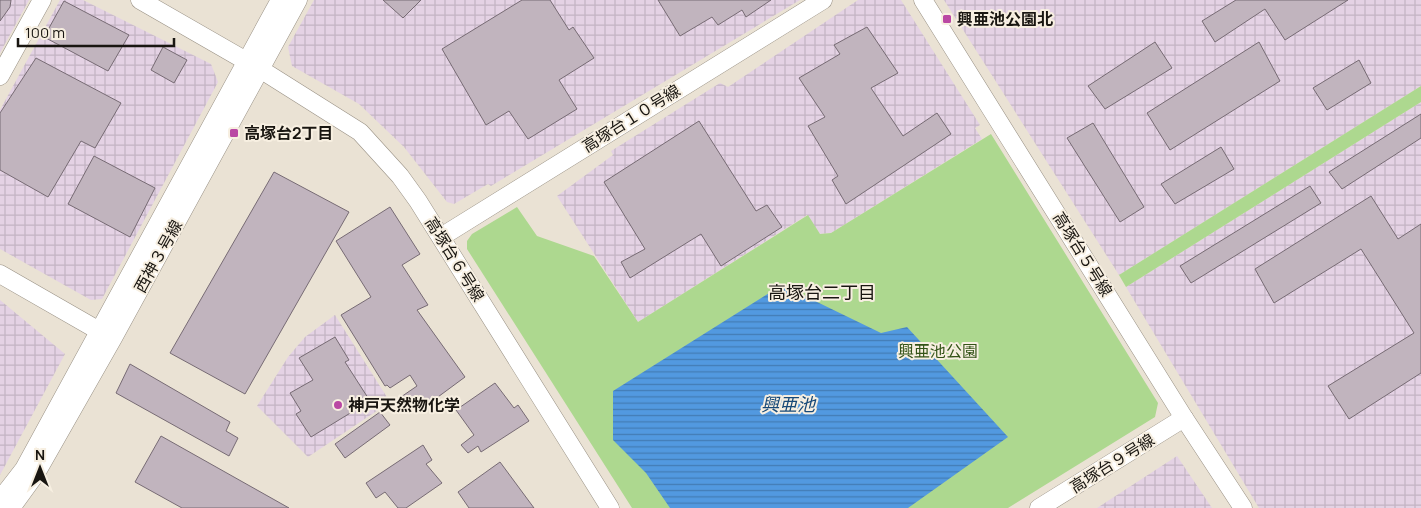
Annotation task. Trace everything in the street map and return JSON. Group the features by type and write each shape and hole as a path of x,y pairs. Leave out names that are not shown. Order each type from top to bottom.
{"street":[{"path":"0,76 42,0"},
{"name":"高塚台６号線","path":"140,0 253,65 360,132 400,176 441,237 610,508"},
{"name":"西神３号線","path":"11,508 35,475 106,335 253,65 280,0"},
{"name":"西神３号線","path":"253,65 298,0"},
{"name":"高塚台１０号線","path":"441,237 823,0"},
{"name":"高塚台５号線","path":"923,0 1184,418 1243,508"},
{"path":"0,274 106,335"},
{"name":"西神３号線","path":"0,500 24,468 106,335"},
{"name":"高塚台９号線","path":"1040,508 1184,418"}],"shaded area":[{"path":"0,0 29,0 0,53"},
{"path":"60,0 83,0 211,64 218,82 102,299 91,300 0,249 0,110"},
{"path":"314,0 800,0 491,186 488,184 454,204 447,202 404,147 359,104 292,66 288,47"},
{"path":"858,0 901,0 980,125 975,128 982,139 831,233 820,234 807,215 638,322 557,196 613,155 611,151 720,83 728,87"},
{"path":"944,0 1421,0 1421,86 1119,275"},
{"path":"1421,102 1421,508 1259,508 1126,287"},
{"path":"0,300 65,354 0,475"},
{"path":"335,315 390,402 308,457 257,406 288,357 305,337"},
{"path":"1177,456 1212,508 1097,508"}],"green space":[{"path":"1421,86 1421,102 1126,287 1119,275"},
{"name":"興亜池公園","path":"991,134 1158,403 1155,417 1008,508 632,508 467,249 467,241 472,234 517,207 537,236 594,256 638,322 808,215 820,234 831,233"}],"water":[{"name":"興亜池","path":"782,285 881,333 907,327 1008,437 908,508 670,508 646,473 613,440 613,391"}],"building":[{"path":"0,0 11,0 10,7 0,21"},
{"path":"383,0 421,0 403,18"},
{"path":"522,0 550,0 569,30 573,27 594,58 559,80 577,109 528,139 509,111 486,125 442,49"},
{"path":"658,0 771,0 746,17 742,10 718,25 712,17 680,36"},
{"path":"1236,0 1348,0 1285,40 1265,9 1215,42 1202,21"},
{"path":"64,1 129,35 108,71 44,37"},
{"path":"867,27 898,73 871,88 903,136 937,113 951,134 846,204 832,180 838,176 808,126 825,117 799,78 840,54 834,45"},
{"path":"1155,42 1172,68 1105,109 1088,86"},
{"path":"1259,42 1280,81 1170,150 1147,113"},
{"path":"163,47 187,60 174,83 151,70"},
{"path":"36,58 121,103 95,148 81,141 48,197 0,170 0,113"},
{"path":"1359,60 1371,83 1327,110 1313,88"},
{"path":"1421,114 1421,138 1342,189 1329,172"},
{"path":"699,121 756,211 767,205 782,227 721,266 701,234 630,278 621,262 645,249 604,182"},
{"path":"1093,123 1144,207 1120,222 1067,138"},
{"path":"1221,147 1234,169 1175,204 1161,184"},
{"path":"94,156 155,188 130,237 68,204"},
{"path":"274,172 349,212 245,394 170,353"},
{"path":"1310,186 1321,203 1191,283 1180,266"},
{"path":"1371,196 1398,239 1421,224 1421,373 1349,419 1328,386 1414,333 1361,249 1274,303 1255,269"},
{"path":"390,207 420,254 402,265 428,305 417,310 465,377 423,408 417,398 404,407 398,399 417,386 410,375 390,388 387,385 385,386 341,315 371,297 336,241"},
{"path":"335,337 349,360 345,362 370,401 311,437 296,414 301,411 290,393 313,380 299,358"},
{"path":"130,364 230,422 226,431 238,438 229,456 116,393"},
{"path":"495,383 514,408 518,405 529,421 481,452 478,446 468,453 461,445 474,435 456,410"},
{"path":"380,412 390,425 345,458 335,444"},
{"path":"161,436 289,508 182,508 135,482"},
{"path":"423,445 432,460 426,464 442,483 406,508 398,508 385,492 376,498 366,483"},
{"path":"500,462 534,508 469,508 458,492"}],"place":[{"name":"興亜池公園北","path":"947,19"},
{"name":"高塚台2丁目","path":"234,133"},
{"name":"神戸天然物化学","path":"338,405"}],"district":[{"name":"高塚台二丁目","path":"822,292"}]}
